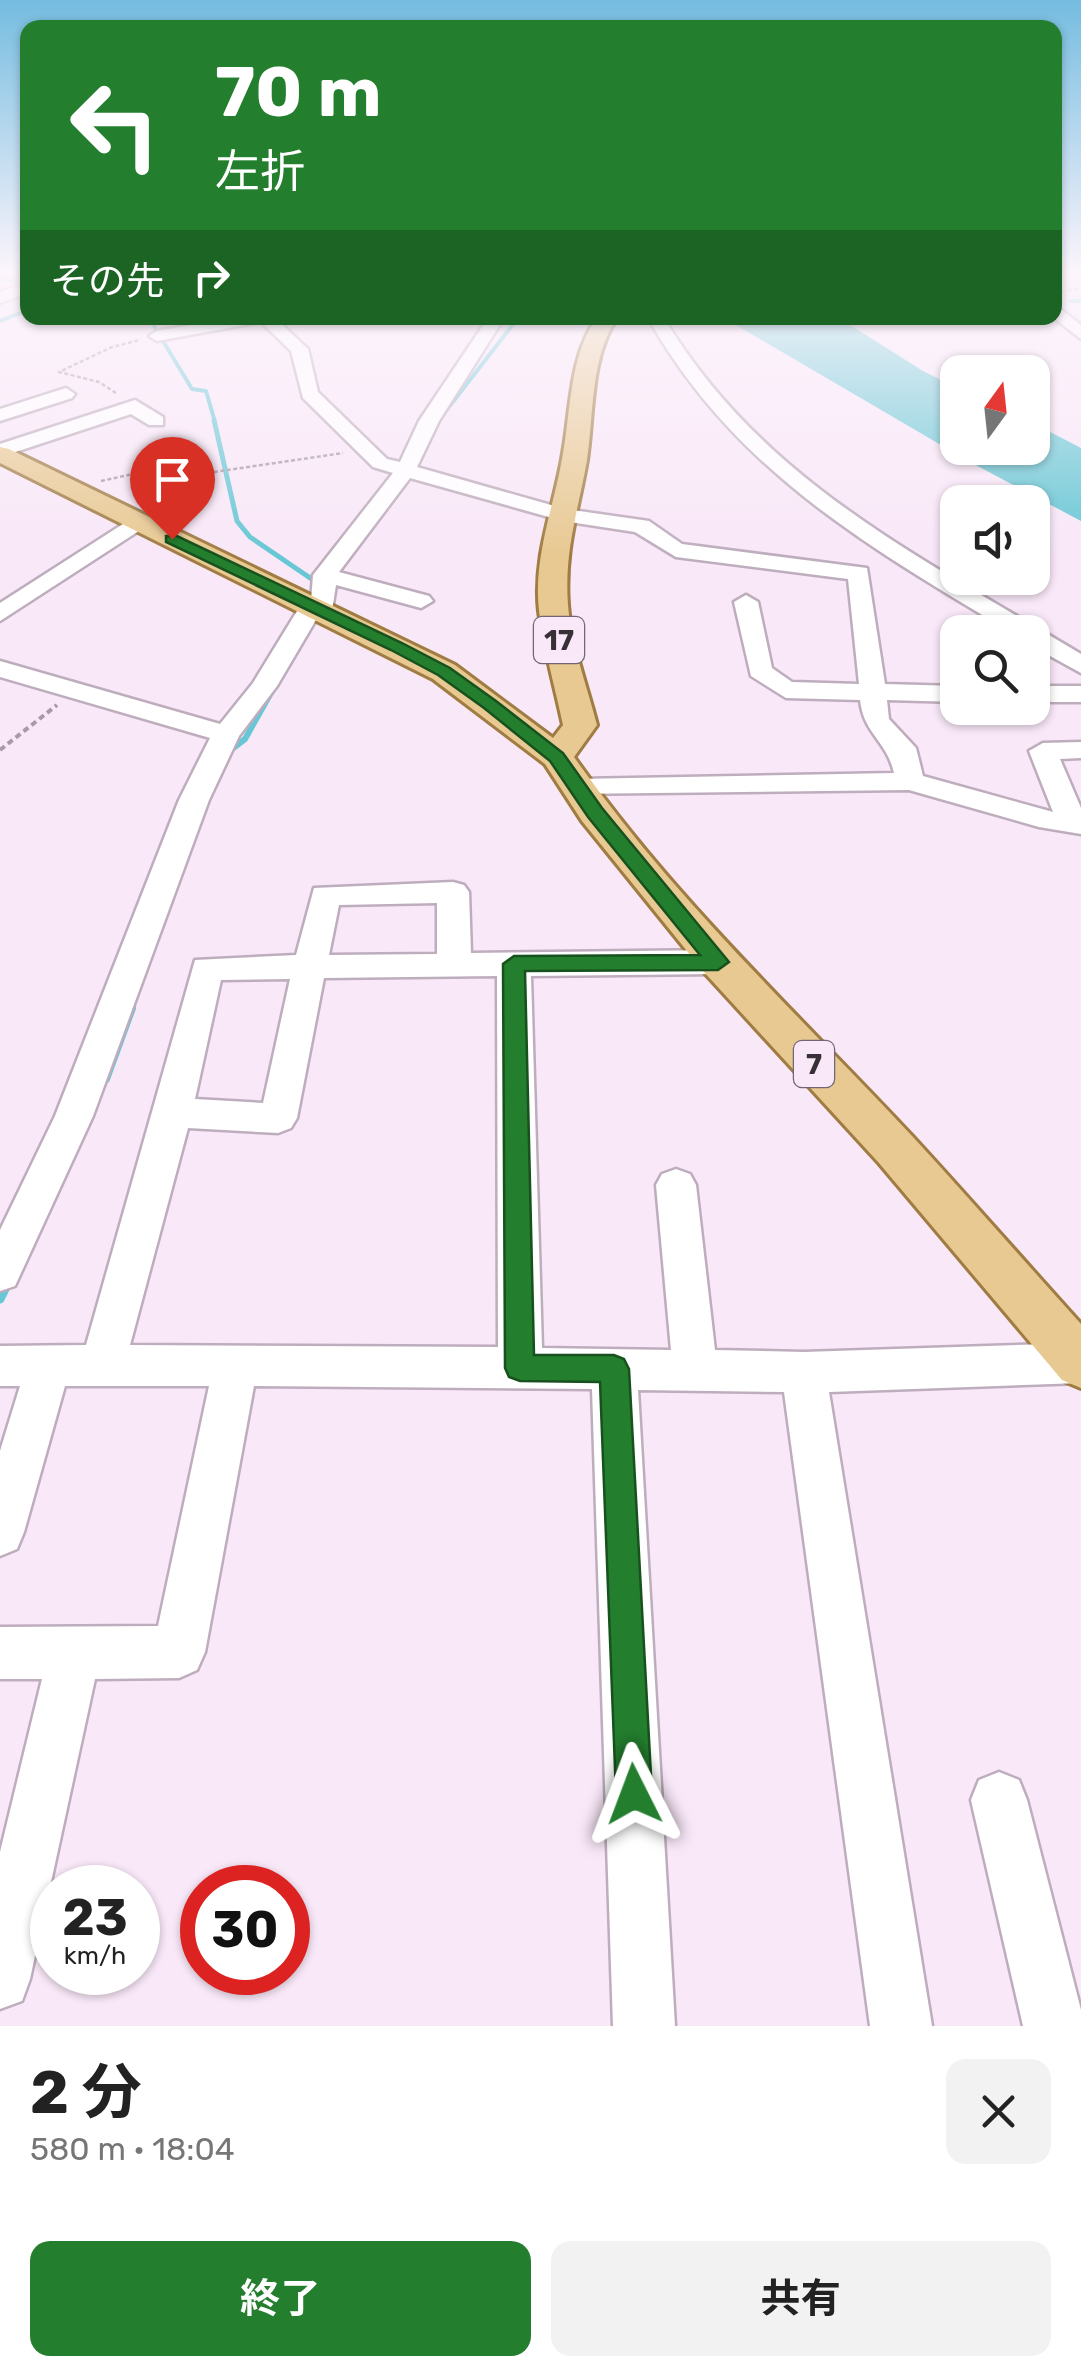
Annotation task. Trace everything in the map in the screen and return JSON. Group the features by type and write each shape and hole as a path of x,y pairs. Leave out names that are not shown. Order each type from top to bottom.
{"main road":[{"name":"17","path":"567,772 580,725 554,611 552,560 588,366"},
{"name":"7","path":"0,452 444,672 567,772 718,962 896,1150 1081,1363"}],"street":[{"path":"303,366 309,394 380,463 563,515 641,526 676,550 859,573 876,721 902,748 910,781"},
{"path":"0,1273 74,1116 194,800 226,734 316,610 325,575 406,470 428,421 465,366"},
{"path":"683,366 720,412 776,462 916,565 999,615"},
{"path":"0,415 66,394"},
{"path":"0,452 135,406 141,415 156,421"},
{"path":"0,614 137,522"},
{"path":"325,575 421,601"},
{"path":"746,602 760,671 786,690 940,694"},
{"path":"1050,646 1081,665"},
{"path":"0,669 226,734"},
{"path":"1050,694 1081,694"},
{"path":"1077,824 1043,751 1081,750"},
{"path":"567,772 910,781 1077,824"},
{"path":"173,1113 278,1118 326,895 453,892 454,963"},
{"path":"102,1366 173,1113 207,968 718,962"},
{"path":"514,964 520,1368"},
{"path":"676,1185 695,1371"},
{"path":"0,1366 804,1372 1081,1363"},
{"path":"0,1653 180,1652 236,1365"},
{"path":"0,1532 48,1366"},
{"path":"614,1369 644,2026"},
{"path":"804,1372 901,2026"},
{"path":"0,1978 74,1653"},
{"path":"998,1800 1054,2026"}],"path":[{"path":"73,366 59,372 100,382 135,406"},
{"path":"69,488 206,458 214,472 363,450"},
{"path":"0,750 75,691"}],"water":[{"path":"805,366 914,366 940,380 940,444"},
{"path":"1050,432 1081,448 1081,521 1050,505 1050,485 1013,485 976,465 1050,465"}],"waterway":[{"path":"178,366 192,389 206,391 215,422"},
{"path":"438,421 481,366"},
{"path":"214,420 237,521 250,537 316,582"},
{"path":"228,752 245,739 272,691"},
{"path":"106,1079 132,1008"},
{"path":"0,1299 9,1281"}],"route":[{"path":"172,539 396,646 444,672 490,704 557,757 595,812 718,962 514,964 520,1368 614,1369 634,1794"}]}
